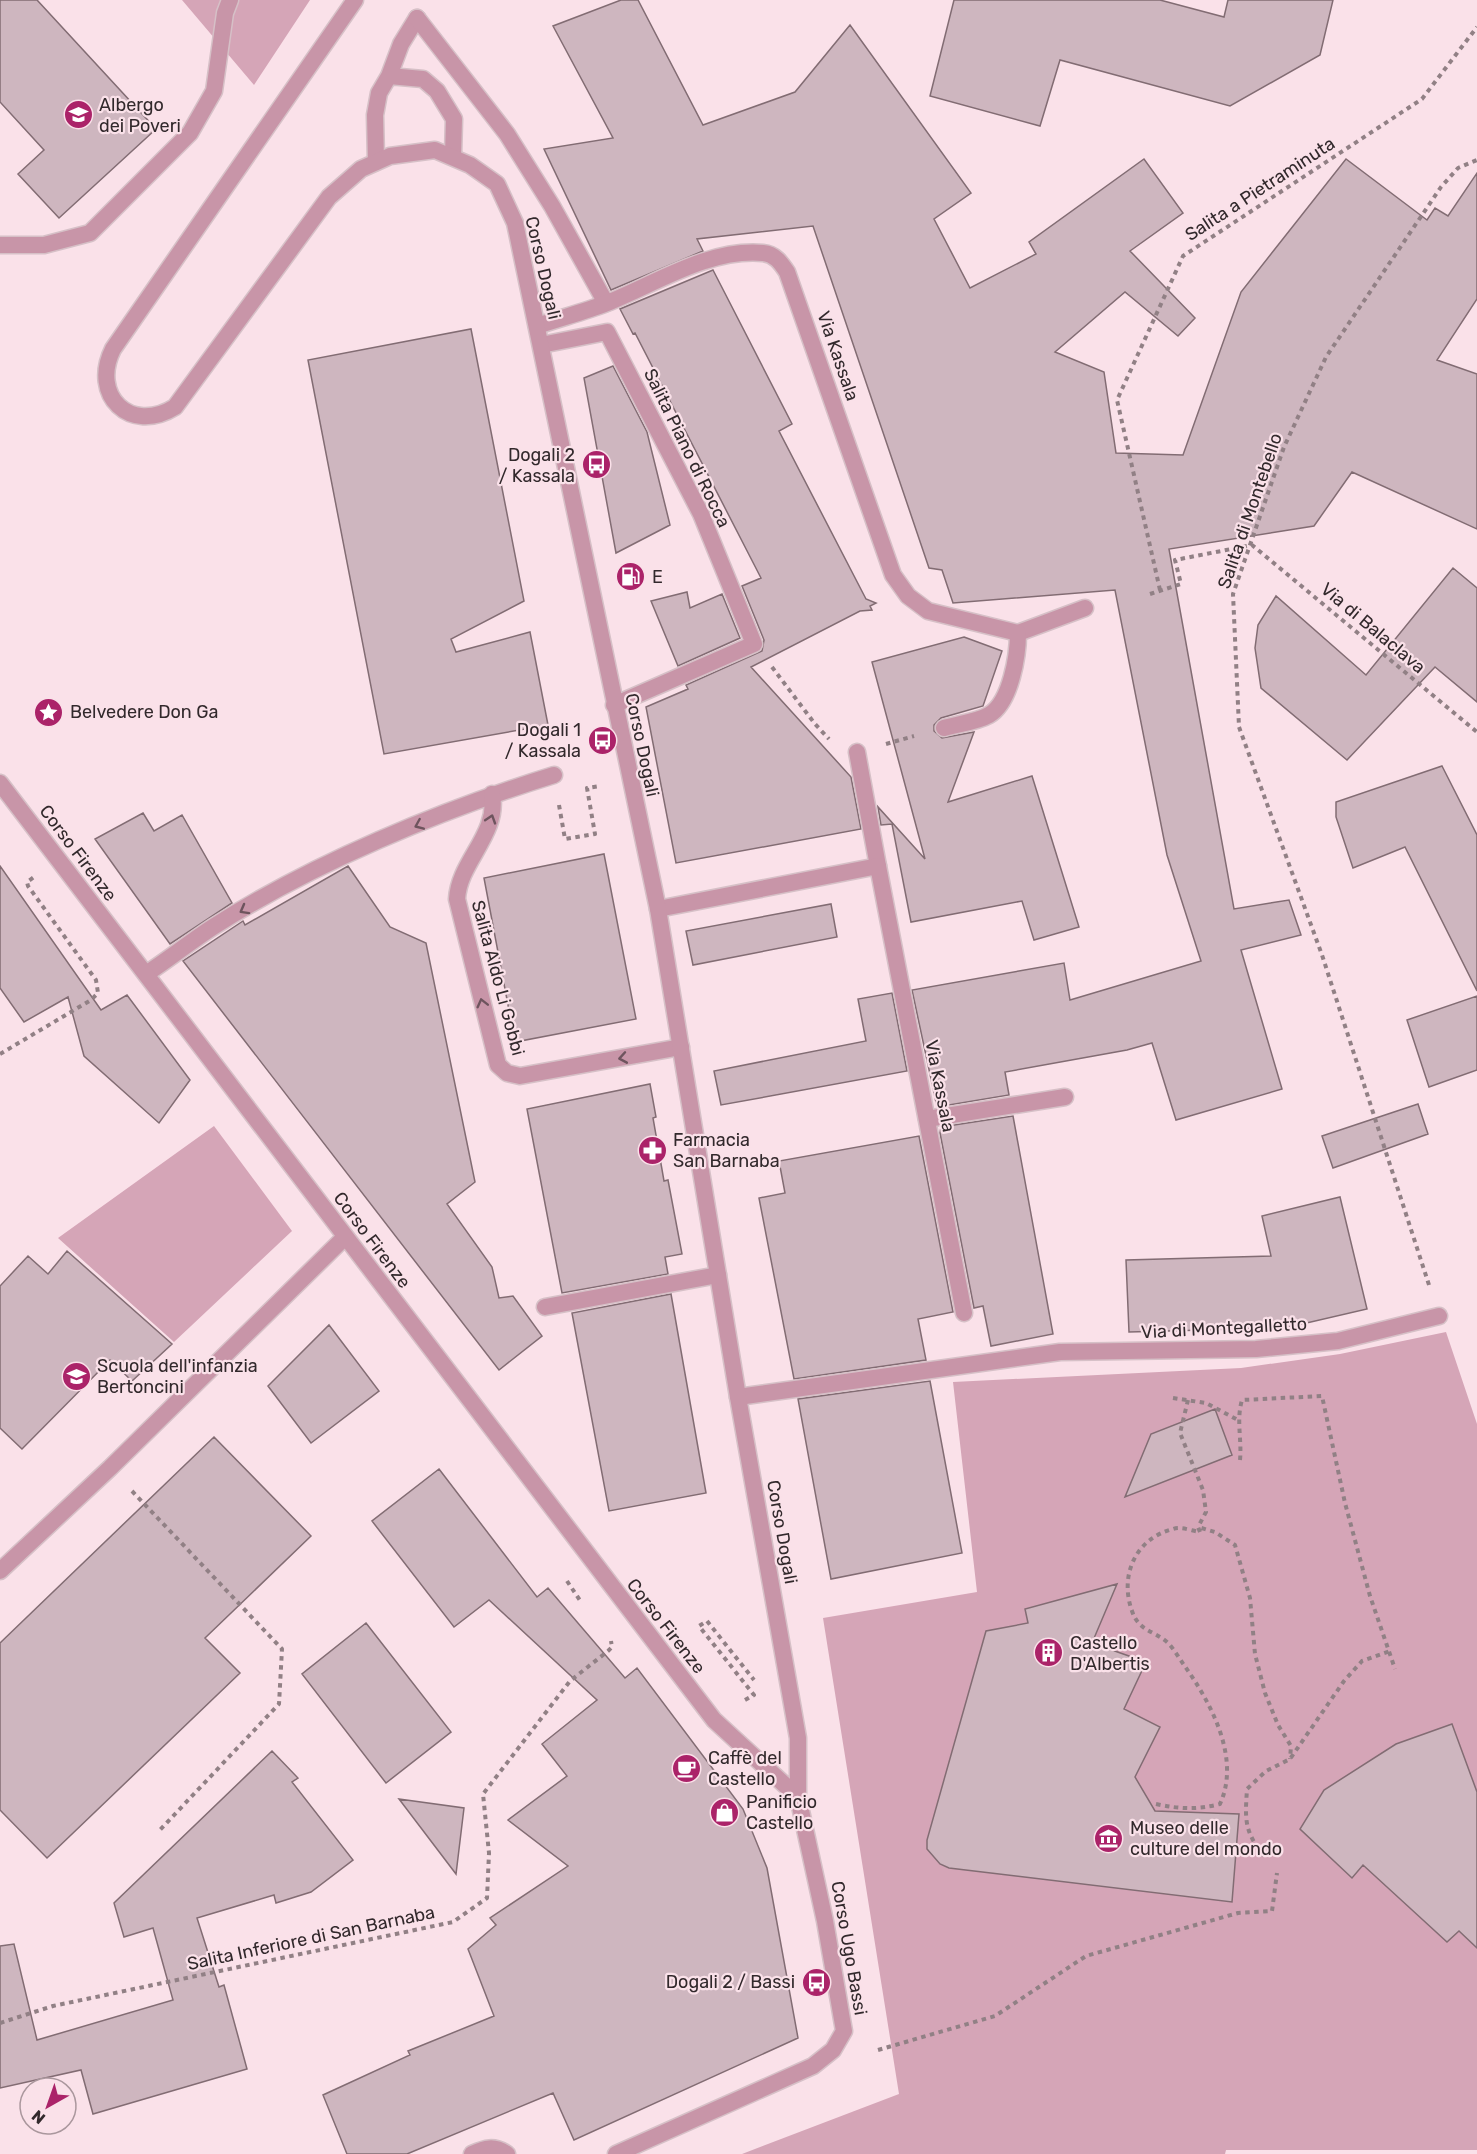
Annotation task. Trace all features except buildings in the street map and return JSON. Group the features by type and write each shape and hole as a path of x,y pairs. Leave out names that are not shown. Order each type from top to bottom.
{"street":[{"path":"0,245 44,245 90,232 190,133 214,91 225,13 230,0"},
{"name":"Corso Dogali","path":"355,0 113,350 105,375 107,389 114,401 124,410 136,416 150,417 175,407 330,197 361,168 390,156 435,150 453,156 497,184 515,223 629,782 658,909 738,1397 798,1738 798,1797"},
{"path":"376,162 375,115 379,93 389,76 401,44 417,18 507,134 552,206 606,303"},
{"path":"389,76 423,79 437,91 454,119 453,156"},
{"name":"Via Kassala","path":"537,326 606,303 712,259 754,253 774,256 787,272 792,284 893,575 908,596 928,611 1018,633"},
{"name":"Salita Piano di Rocca","path":"541,345 607,332 701,514 754,644"},
{"path":"944,728 988,716 998,706 1018,656 1018,633 1085,608"},
{"path":"614,705 754,644"},
{"name":"Via Kassala","path":"857,752 964,1313"},
{"path":"146,974 214,927 315,870 492,794 554,775"},
{"name":"Corso Firenze","path":"0,783 714,1719 798,1797"},
{"name":"Salita Aldo Li Gobbi","path":"492,794 495,808 491,822 458,886 456,899 498,1065 507,1074 520,1076 681,1047"},
{"path":"658,909 878,866"},
{"path":"927,1119 1065,1097"},
{"path":"0,1571 110,1468 345,1237"},
{"path":"545,1307 718,1275"},
{"name":"Via di Montegalletto","path":"738,1397 1060,1352 1256,1349 1338,1341 1439,1316"},
{"name":"Corso Ugo Bassi","path":"616,2154 813,2066 828,2055 841,2039 844,2031 825,1921 798,1797"},
{"path":"472,2154 488,2147 500,2149 507,2154"}],"path":[{"name":"Salita a Pietraminuta","path":"1160,590 1117,399 1183,256 1422,99 1477,27"},
{"name":"Salita di Montebello","path":"1439,1316 1322,955 1239,727 1233,594 1252,545 1284,447 1326,357 1441,187 1458,168 1477,160"},
{"path":"1150,594 1181,584 1175,560 1252,545"},
{"name":"Via di Balaclava","path":"1252,545 1477,732"},
{"path":"754,644 807,714"},
{"path":"857,752 944,728"},
{"path":"554,775 565,839 595,834 587,788 629,782"},
{"path":"0,1054 91,1000 98,993 96,980 28,886 27,882 41,871"},
{"path":"1240,1460 1242,1440 1238,1420 1242,1400 1322,1396 1345,1503 1370,1596 1395,1669"},
{"path":"1173,1398 1206,1403 1238,1420"},
{"path":"1156,1804 1181,1810 1200,1809 1220,1804 1226,1790 1227,1763 1214,1718 1195,1681 1168,1643 1144,1630 1132,1612 1128,1594 1128,1571 1136,1554 1149,1539 1175,1528 1200,1532 1198,1527 1206,1512 1203,1490 1179,1433 1188,1400"},
{"path":"110,1468 282,1649 279,1704 158,1832"},
{"path":"1198,1527 1215,1532 1235,1545 1250,1598 1255,1654 1265,1693 1278,1725 1292,1746 1290,1759"},
{"path":"570,1576 567,1581 568,1585 584,1606"},
{"path":"745,1700 754,1695 699,1626 707,1621 761,1689 787,1675"},
{"name":"Salita Inferiore di San Barnaba","path":"0,2023 53,2006 453,1922 487,1898 489,1853 483,1794 570,1681 612,1647 604,1631"},
{"path":"1264,1856 1250,1838 1245,1814 1247,1789 1266,1771 1290,1759 1344,1681 1362,1661 1390,1651"},
{"path":"878,2050 995,2016 1086,1956 1238,1913 1272,1911 1277,1873"}],"shaded area":[{"path":"182,0 310,0 254,85"},
{"path":"214,1126 292,1231 174,1342 58,1238"},
{"path":"1446,1332 1477,1424 1477,2150 1226,2150 1225,2154 742,2154 899,2094 823,1618 977,1592 953,1382 1241,1368 1340,1354"}],"place":[{"name":"Albergo dei Poveri","path":"78,115"},
{"name":"Dogali 2 / Kassala","path":"596,465"},
{"name":"E","path":"631,577"},
{"name":"Belvedere Don Ga","path":"49,712"},
{"name":"Dogali 1 / Kassala","path":"602,740"},
{"name":"Farmacia San Barnaba","path":"652,1150"},
{"name":"Scuola dell'infanzia Bertoncini","path":"76,1376"},
{"name":"Castello D'Albertis","path":"1049,1653"},
{"name":"Caffè del Castello","path":"687,1768"},
{"name":"Panificio Castello","path":"725,1812"},
{"name":"Museo delle culture del mondo","path":"1109,1838"},
{"name":"Dogali 2 / Bassi","path":"816,1982"}]}
